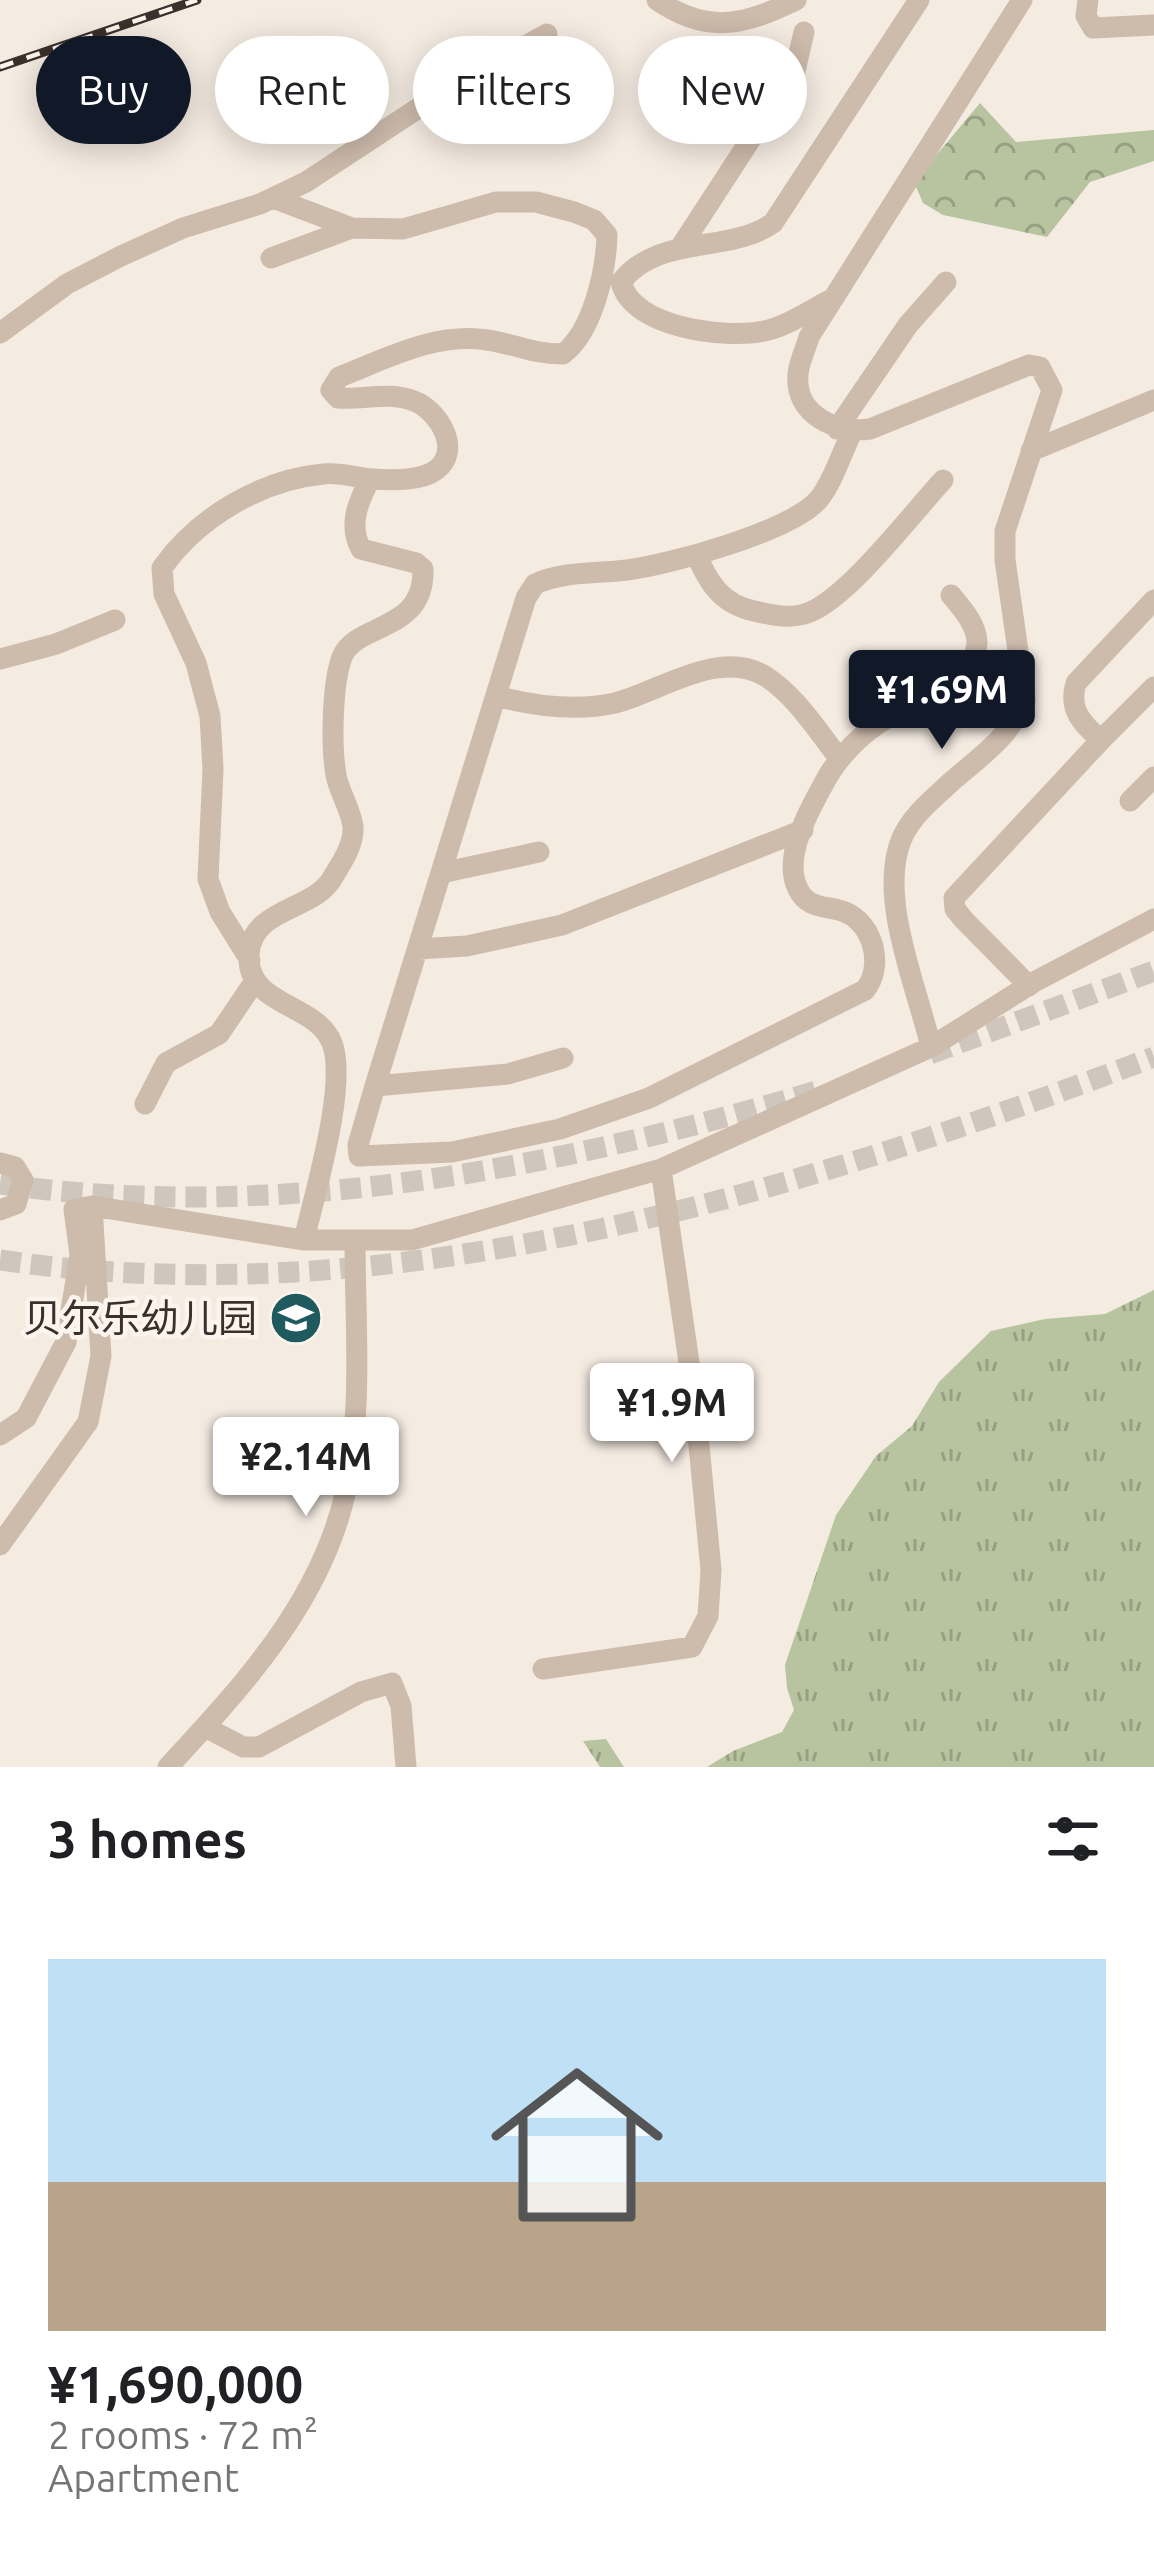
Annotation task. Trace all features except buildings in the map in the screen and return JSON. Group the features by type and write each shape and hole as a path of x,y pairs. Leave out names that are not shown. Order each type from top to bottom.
{"street":[{"path":"657,0 682,17 710,23 757,18 796,0"},
{"path":"834,298 769,330 732,335 681,326 637,308 624,295 621,282 639,266 680,248 742,238 773,224 919,0"},
{"path":"931,1047 892,894 895,865 902,836 918,814 1003,736 1016,722 1025,700 1004,531 1052,391 1040,367 1029,365 870,429 844,430 820,420 806,400 798,375 809,337 1022,0"},
{"path":"1088,0 1084,5 1093,28 1154,25"},
{"path":"680,248 795,71 804,32"},
{"path":"3,329 67,284 121,256 307,182 452,86 547,34"},
{"path":"273,198 352,228 403,229 496,202 516,202 574,212 595,220 607,235 607,253 583,333 563,354 534,354 486,340 420,345 332,384 338,398 384,395 416,401 436,415 447,437 445,457 436,471 400,480 328,473 276,482 225,510 173,552 162,568 164,594 196,663 210,716 213,769 208,879 220,912 265,992 316,1021 332,1041 335,1065 328,1135 304,1240"},
{"path":"271,258 352,228"},
{"path":"946,282 908,325 844,430 818,500 791,518 698,556 630,570 566,574 535,584 526,598 375,1087 359,1156 452,1152 560,1129 649,1098 865,990 873,981 876,962 871,940 858,920 844,911 804,900 796,887 794,862 803,830 839,758 880,723 921,703 974,653 977,641 968,616 951,595"},
{"path":"1031,451 1154,400"},
{"path":"145,1104 166,1063 219,1034 253,970 253,940 263,926 329,885 351,843 353,826 334,758 343,654 349,646 391,625 413,605 424,585 423,569 416,563 361,549 355,537 358,501 370,479"},
{"path":"698,556 709,585 728,601 775,616 810,613 844,587 943,480"},
{"path":"1101,740 1081,723 1071,698 1076,683 1154,600"},
{"path":"0,659 56,644 116,620"},
{"path":"496,696 555,707 613,704 715,669 744,668 763,675 792,699 839,758"},
{"path":"1029,986 964,920 955,909 954,898 1154,686"},
{"path":"1130,802 1154,777"},
{"path":"418,949 467,946 543,931 803,830"},
{"path":"441,873 538,852"},
{"path":"0,1436 26,1418 66,1342 80,1255 74,1209 92,1207 304,1240 412,1240 662,1169 931,1047 1029,986 1154,919"},
{"path":"375,1087 508,1074 563,1058"},
{"path":"0,1163 15,1167 23,1180 16,1204 0,1210"},
{"path":"543,1669 692,1647 708,1616 711,1570 694,1404 662,1169"},
{"path":"0,1545 88,1422 101,1356 92,1207"},
{"path":"168,1767 276,1642 320,1570 346,1490 355,1412 355,1240"},
{"path":"206,1727 243,1747 259,1747 361,1692 392,1683 400,1706 406,1767"}],"green space":[{"path":"980,103 1016,142 1154,130 1154,161 1090,182 1047,237 943,215 923,203 914,182"},
{"path":"1154,1290 1154,1767 707,1767 782,1732 794,1710 785,1665 836,1515 876,1456 912,1426 939,1382 991,1331 1045,1319 1105,1314"},
{"path":"606,1739 624,1767 600,1767 583,1741"}],"tunnel":[{"path":"930,1054 1154,971"},
{"path":"0,1260 147,1274 294,1272 442,1257 588,1232 733,1197 876,1155 1154,1057"},
{"path":"0,1184 207,1197 414,1181 619,1144 820,1090"}],"railway":[{"path":"0,67 197,0"}],"place":[{"name":"贝尔乐幼儿园","path":"296,1318"}]}
